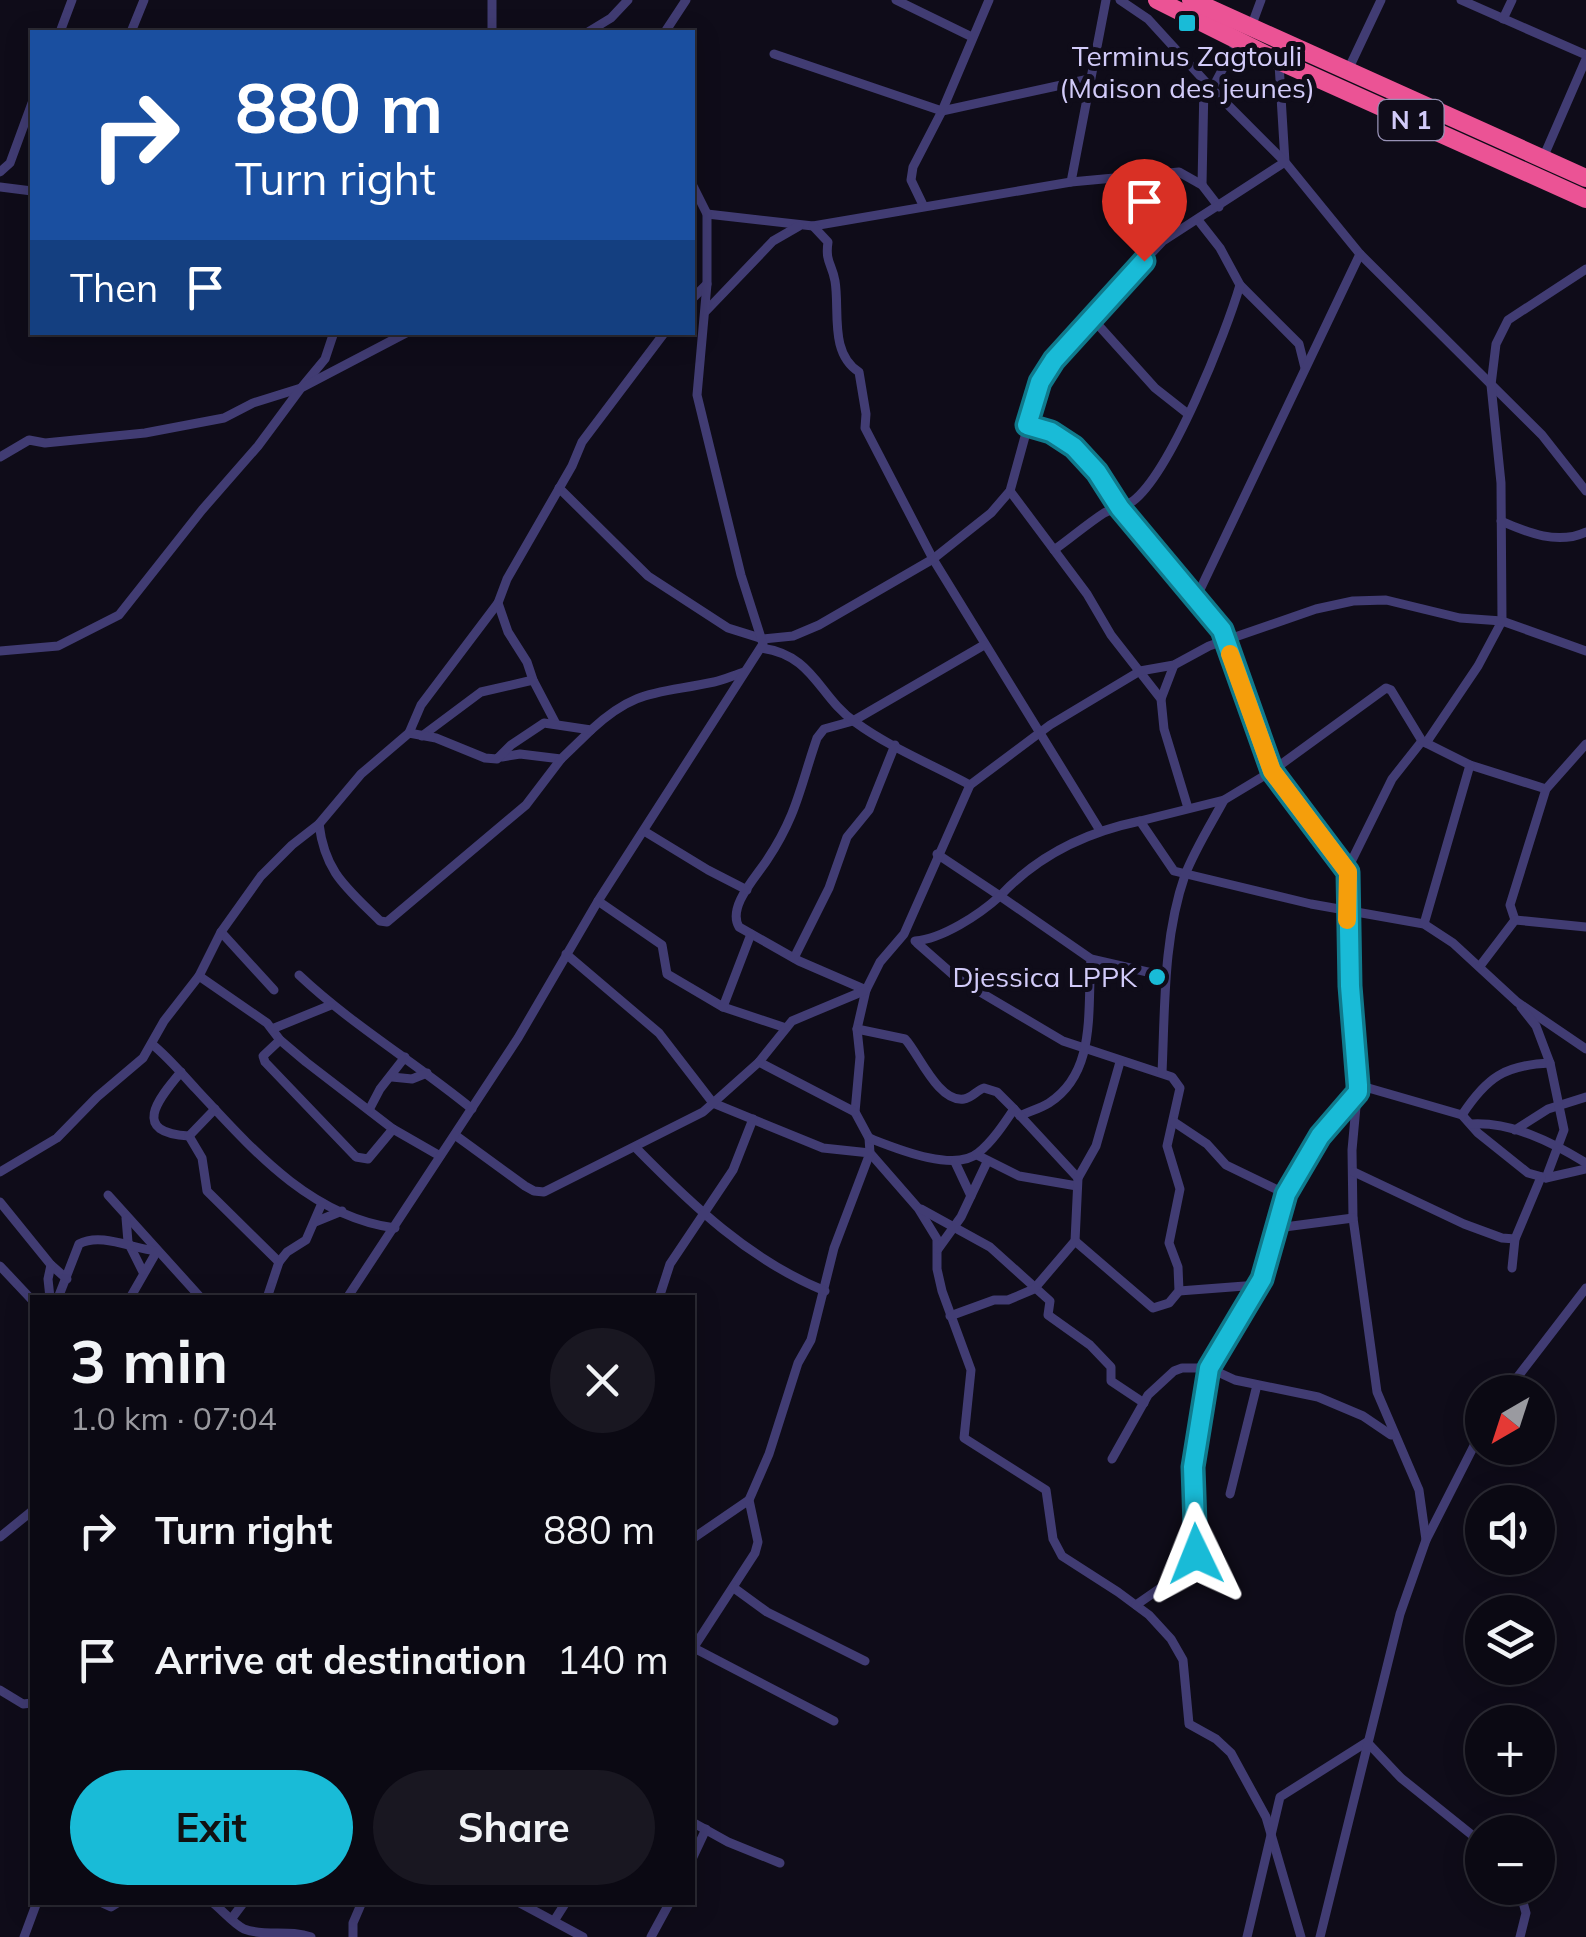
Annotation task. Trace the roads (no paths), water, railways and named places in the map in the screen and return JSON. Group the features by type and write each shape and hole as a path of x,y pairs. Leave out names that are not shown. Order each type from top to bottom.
{"highway":[{"name":"N 1","path":"1157,0 1348,71 1586,178"},
{"name":"N 1","path":"1191,0 1244,33 1279,61 1586,199"}],"street":[{"path":"61,30 72,0"},
{"path":"132,30 144,0"},
{"path":"492,0 492,30"},
{"path":"591,30 611,18 628,0"},
{"path":"666,30 686,0"},
{"path":"896,0 972,36"},
{"path":"923,205 912,185 911,173 989,0"},
{"path":"1071,182 1106,0"},
{"path":"1120,0 1148,19 1285,162 1360,254 1542,435 1586,491"},
{"path":"1212,90 1261,0"},
{"path":"1348,71 1381,0"},
{"path":"1461,0 1586,57 1543,159"},
{"path":"1503,18 1512,0"},
{"path":"774,54 942,111 1089,80"},
{"path":"1279,61 1285,162"},
{"path":"1202,185 1204,80"},
{"path":"0,172 10,163 30,108"},
{"path":"349,1295 531,1017 598,901 762,643 819,626 933,559 991,513 1010,491 1040,382 1090,316 1163,241 1285,162"},
{"path":"707,214 814,226 1071,182 1179,172 1202,185 1219,207"},
{"path":"0,187 30,191"},
{"path":"695,190 707,214 708,284 696,395 762,643"},
{"path":"1198,220 1220,248 1240,285 1300,344 1305,372"},
{"path":"706,310 774,241 800,225"},
{"path":"814,226 828,242 826,257 836,283 840,348 849,366 859,372 865,428 933,559 1100,830"},
{"path":"1198,596 1360,254"},
{"path":"1426,1540 1419,1490 1378,1392 1354,1218 1352,1150 1358,1088 1348,872 1392,779 1424,742 1478,666 1502,621 1501,483 1491,385 1496,344 1508,320 1586,270"},
{"path":"695,296 708,284"},
{"path":"1054,550 1144,489 1188,414 1230,319 1240,285"},
{"path":"1090,316 1155,388 1188,414"},
{"path":"0,650 58,646 119,615 325,359 333,335"},
{"path":"0,457 29,440 65,442 216,421 252,403 301,388 402,335"},
{"path":"0,1172 57,1138 153,1045 164,1022 199,976 221,932 272,864 319,824 360,774 409,733 421,705 498,603 507,579 582,442 663,335"},
{"path":"1027,425 1051,432 1074,447 1097,472 1120,508 1198,596 1222,630 1272,771 1348,872"},
{"path":"559,488 648,576 728,628 806,667 853,721 970,785"},
{"path":"1010,491 1087,594 1111,636 1161,700"},
{"path":"1501,521 1545,536 1572,538 1586,532"},
{"path":"695,1537 749,1500 769,1454 798,1364 811,1340 834,1248 870,1153 869,1138 856,1112 860,1057 857,1029 866,990 880,962 904,934 970,785 1039,735 1140,671 1174,665 1208,646 1352,600 1386,600 1460,618 1502,621 1586,651"},
{"path":"498,603 508,632 527,662 554,722"},
{"path":"866,990 750,934 739,927 734,915 790,826 816,738 824,729 853,721 984,645"},
{"path":"1174,665 1161,700 1164,728 1188,808"},
{"path":"319,824 322,846 333,873 380,921 387,922 526,805 561,759 625,702 661,689 717,682 744,672"},
{"path":"422,736 488,688 532,680"},
{"path":"917,942 984,911 1038,862 1100,830 1224,800 1272,771 1386,688 1424,742 1470,765 1546,789"},
{"path":"497,759 534,727 554,722 591,730"},
{"path":"409,733 436,738 485,758 520,754 561,759"},
{"path":"794,958 829,888 847,838 869,810 895,744"},
{"path":"1515,920 1510,905 1546,789 1586,744"},
{"path":"1424,924 1470,765"},
{"path":"1162,1073 1165,976 1185,875 1224,800"},
{"path":"1140,821 1174,871 1424,924 1480,966 1517,1002 1536,1026 1550,1063 1564,1130 1514,1239 1512,1268"},
{"path":"644,831 747,890"},
{"path":"938,854 1091,959 1165,976"},
{"path":"598,901 662,945 668,974 723,1006 786,1028"},
{"path":"1515,920 1586,928"},
{"path":"1480,966 1515,920"},
{"path":"221,932 274,990"},
{"path":"723,1006 750,934"},
{"path":"904,934 958,979 1036,1026 1085,1050 1172,1077 1180,1088 1167,1146 1180,1189 1168,1243 1178,1268 1179,1290 1168,1304 1153,1308 1075,1241"},
{"path":"566,954 660,1033 713,1103 823,1148 870,1153 918,1208 936,1238 937,1269 971,1370 964,1438 1046,1490 1053,1539 1062,1556 1136,1605 1172,1639 1187,1679 1189,1724 1216,1738 1232,1752 1266,1817 1300,1937"},
{"path":"869,1138 914,1154 955,1162 977,1155 1017,1113 1050,1102 1077,1076 1085,1050 1091,959"},
{"path":"300,975 331,1005 472,1109"},
{"path":"199,976 393,1129 440,1156"},
{"path":"455,1134 534,1192 544,1192 695,1116 759,1062 800,1016 866,990"},
{"path":"1517,1002 1586,1049"},
{"path":"272,1030 331,1005"},
{"path":"857,1029 905,1039 928,1077 957,1098 966,1099 984,1088 997,1092 1077,1182"},
{"path":"280,1040 266,1051 265,1062 356,1157 368,1159 393,1129"},
{"path":"153,1045 278,1173 322,1202 379,1226 395,1228"},
{"path":"369,1110 404,1057"},
{"path":"759,1062 856,1112"},
{"path":"950,1316 994,1300 1008,1300 1034,1288 1075,1241 1077,1182 1096,1146 1120,1062"},
{"path":"1462,1114 1478,1091 1496,1076 1524,1064 1550,1063"},
{"path":"181,1072 166,1090 153,1117 157,1129 164,1134 189,1136"},
{"path":"392,1077 412,1079 427,1073"},
{"path":"1358,1088 1462,1114 1528,1174 1544,1178 1585,1162"},
{"path":"1136,1605 1195,1564 1193,1467 1209,1368 1258,1285 1286,1194 1320,1136 1358,1088"},
{"path":"1515,1130 1560,1104 1586,1098"},
{"path":"189,1136 215,1109"},
{"path":"660,1295 670,1264 733,1170 753,1119"},
{"path":"1174,1122 1207,1144 1226,1165 1286,1194"},
{"path":"1472,1124 1515,1130 1559,1146 1585,1162"},
{"path":"189,1136 202,1158 207,1191 278,1262"},
{"path":"635,1147 704,1215 755,1255 825,1291"},
{"path":"977,1155 1019,1176 1077,1182"},
{"path":"955,1162 971,1196"},
{"path":"938,1249 955,1226 987,1162"},
{"path":"1354,1172 1464,1224 1514,1239"},
{"path":"108,1196 198,1295"},
{"path":"0,1202 50,1265 67,1279"},
{"path":"268,1295 278,1262 306,1240 322,1202"},
{"path":"918,1208 990,1247 1050,1301 1048,1315 1090,1345 1111,1367 1111,1381 1116,1387 1144,1403"},
{"path":"316,1222 342,1211"},
{"path":"126,1216 128,1242 143,1272"},
{"path":"1277,1228 1354,1218"},
{"path":"59,1295 83,1240 128,1242 157,1251"},
{"path":"132,1295 157,1251"},
{"path":"50,1265 50,1295"},
{"path":"0,1266 30,1298"},
{"path":"1179,1290 1258,1285"},
{"path":"1519,1375 1586,1288"},
{"path":"1576,1299 1586,1306"},
{"path":"1112,1460 1144,1403 1174,1370 1209,1368 1236,1380 1336,1404 1394,1436"},
{"path":"1230,1494 1257,1385"},
{"path":"1320,1937 1400,1614 1426,1540 1465,1463"},
{"path":"695,1645 755,1553 758,1542 749,1500"},
{"path":"0,1537 30,1512"},
{"path":"734,1588 767,1612 865,1661"},
{"path":"695,1649 834,1720"},
{"path":"0,1690 30,1704"},
{"path":"1247,1937 1280,1797 1367,1742"},
{"path":"1367,1742 1401,1778 1465,1829"},
{"path":"695,1824 738,1847 780,1863"},
{"path":"695,1853 706,1829"},
{"path":"24,1937 36,1905"},
{"path":"216,1905 239,1927 259,1933 294,1932 311,1937"},
{"path":"232,1918 242,1905"},
{"path":"350,1937 361,1905"},
{"path":"523,1905 583,1937"},
{"path":"554,1922 564,1905"},
{"path":"651,1937 668,1905"},
{"path":"1520,1937 1526,1913 1523,1905"},
{"path":"232,1937 239,1927"}],"place":[{"name":"Terminus Zagtouli (Maison des jeunes)","path":"1187,23"},
{"name":"Djessica LPPK","path":"1157,977"}]}
